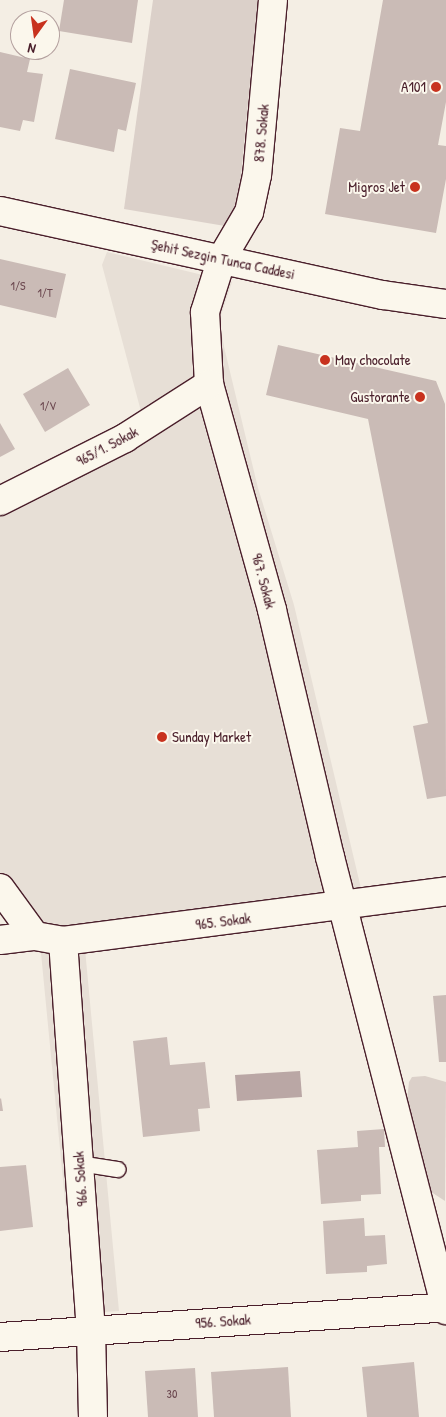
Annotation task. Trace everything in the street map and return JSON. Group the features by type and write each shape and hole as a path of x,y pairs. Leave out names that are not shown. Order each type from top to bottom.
{"street":[{"name":"878. Sokak","path":"222,258 249,212 258,175 272,0"},
{"name":"Şehit Sezgin Tunca Caddesi","path":"0,211 222,258 383,295 446,304"},
{"name":"967. Sokak","path":"222,258 205,312 209,384 272,610 446,1308"},
{"name":"965/1. Sokak","path":"0,501 125,438 209,384"},
{"path":"0,888 36,936"},
{"name":"965. Sokak","path":"0,940 36,936 63,941 446,891"},
{"name":"966. Sokak","path":"63,941 90,1330 93,1417"},
{"name":"956. Sokak","path":"0,1337 446,1308"}],"lane":[{"path":"79,1163 118,1169"}],"shaded area":[{"path":"153,0 258,0 237,217 225,226 124,209"},
{"name":"Sunday Market","path":"107,252 232,282 219,321 225,351 258,488 294,605 368,918 85,949 119,1311 76,1314 41,953 0,914 0,497 143,419 102,265"},
{"path":"300,1071 302,1097 237,1101 235,1075"},
{"path":"425,1076 446,1082 445,1201 425,1188 406,1111 409,1082 412,1077"}],"building":[{"path":"64,0 138,0 132,43 60,31"},
{"path":"383,0 446,0 446,102 438,145 446,146 446,179 436,233 325,214 340,128 360,131"},
{"path":"0,52 10,54 10,60 30,60 27,72 43,74 34,122 23,120 20,131 0,127"},
{"path":"70,69 136,83 126,131 118,129 114,152 55,139"},
{"path":"0,259 66,274 56,318 0,305"},
{"path":"278,345 436,381 445,404 446,796 427,799 413,726 428,723 368,419 266,395"},
{"path":"68,368 90,405 45,432 23,394"},
{"path":"0,423 15,449 0,457"},
{"path":"446,995 446,1062 439,1062 433,996"},
{"path":"167,1037 170,1065 205,1062 210,1108 198,1109 200,1131 143,1137 133,1041"},
{"path":"1,1098 3,1111 0,1111"},
{"path":"384,1129 385,1147 379,1147 381,1194 361,1195 361,1201 321,1204 317,1150 358,1147 357,1131"},
{"path":"26,1165 33,1227 0,1231 0,1167"},
{"path":"364,1218 365,1236 385,1235 387,1264 367,1266 367,1272 326,1274 323,1221"},
{"path":"414,1362 419,1417 367,1417 362,1367"},
{"path":"288,1367 291,1417 214,1417 211,1372"},
{"path":"195,1368 198,1417 148,1417 145,1371"}],"place":[{"name":"A101","path":"436,87"},
{"name":"Migros Jet","path":"415,187"},
{"name":"May chocolate","path":"325,360"},
{"name":"Gustorante","path":"420,397"},
{"name":"Sunday Market","path":"162,737"}]}
